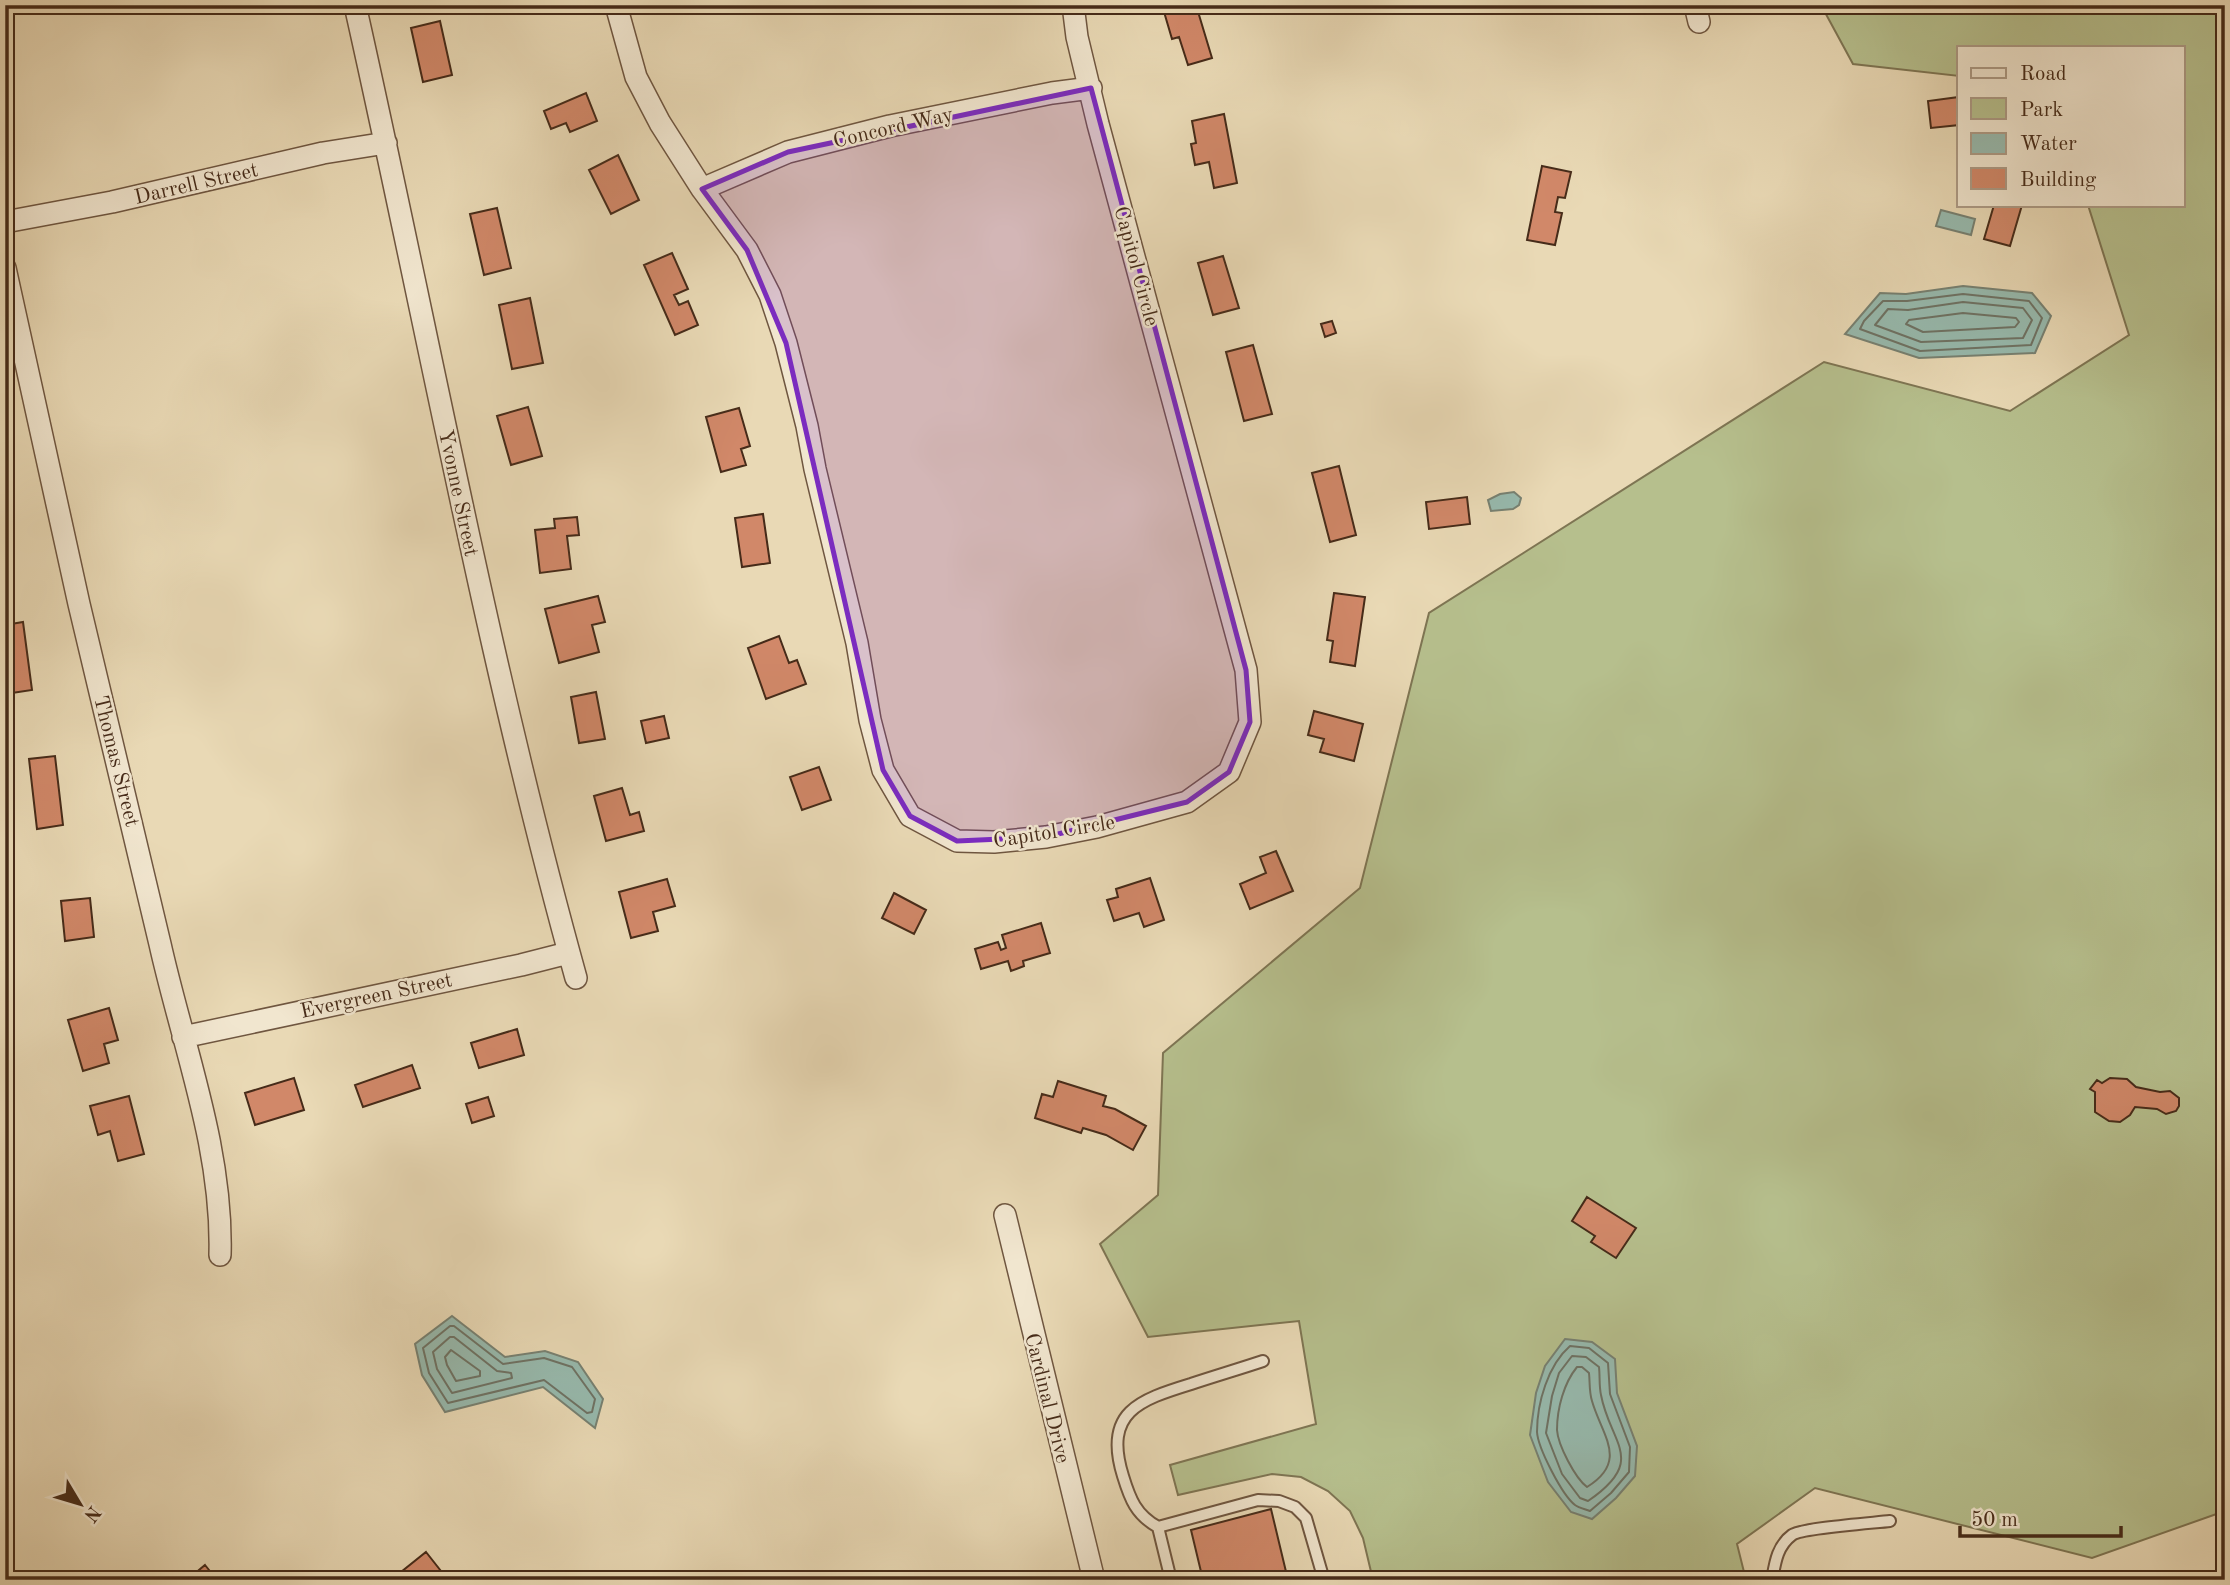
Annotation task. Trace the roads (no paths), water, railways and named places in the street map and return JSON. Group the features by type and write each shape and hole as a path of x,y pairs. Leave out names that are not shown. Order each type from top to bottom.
{"street":[{"name":"Yvonne Street","path":"355,5 487,626 547,875 576,978"},
{"name":"Capitol Circle","path":"616,5 636,77 660,123 702,189 747,250 771,295 807,426 814,469 857,643 870,720 883,770 910,816 957,841 993,842 1045,837 1147,815 1187,803 1229,772 1250,722 1246,670 1240,644 1098,124 1077,37 1073,5"},
{"name":"Concord Way","path":"702,189 788,152 890,126 1052,93 1091,88"},
{"name":"Darrell Street","path":"5,222 112,202 323,153 386,143"},
{"name":"Thomas Street","path":"5,268 79,604 215,1168 221,1220 220,1255"},
{"name":"Evergreen Street","path":"183,1037 569,953"},
{"name":"Cardinal Drive","path":"1005,1215 1094,1580"}],"lane":[{"path":"1171,1580 1158,1527 1140,1514 1130,1501 1116,1455 1118,1434 1125,1418 1138,1404 1157,1395 1263,1361"},
{"path":"1158,1527 1258,1500 1279,1501 1295,1507 1306,1518 1324,1580"},
{"path":"1772,1580 1779,1552 1794,1533 1890,1521"}],"water":[{"path":"1941,210 1975,219 1971,235 1936,226"},
{"path":"1963,286 2032,293 2051,316 2035,353 1919,358 1845,334 1880,293 1906,294"},
{"path":"1514,492 1521,498 1519,505 1513,509 1491,511 1488,500 1500,494"},
{"path":"452,1316 505,1357 545,1351 578,1362 603,1399 595,1428 543,1387 445,1412 422,1375 415,1344"},
{"path":"1565,1339 1592,1342 1615,1359 1617,1393 1637,1446 1635,1476 1616,1498 1592,1519 1571,1512 1548,1482 1530,1435 1536,1393 1545,1366"}]}
